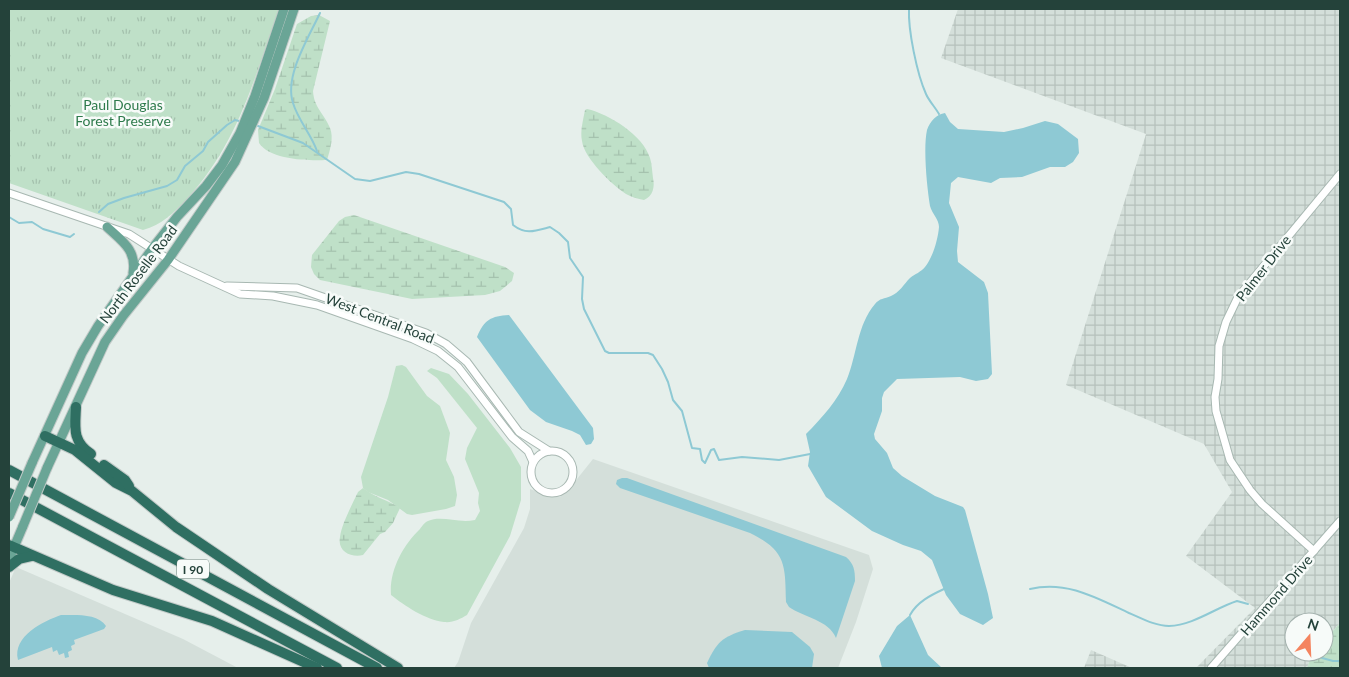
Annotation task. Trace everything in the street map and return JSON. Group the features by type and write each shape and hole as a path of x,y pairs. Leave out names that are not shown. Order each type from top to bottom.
{"highway":[{"path":"76,407 76,434 82,446 124,480 132,491"},
{"path":"44,436 75,450 116,483 132,491 176,527 268,589 398,668"},
{"name":"I 90","path":"9,470 377,668"},
{"name":"I 90","path":"9,493 337,668"},
{"path":"11,547 113,590 212,621 317,668"},
{"path":"9,566 19,559 32,556"}],"main road":[{"name":"North Roselle Road","path":"9,517 82,353 98,326 152,248 222,165 240,132 252,105 284,9"},
{"name":"North Roselle Road","path":"9,559 11,547 23,526 47,468 105,342 123,316 168,260 226,176 242,148 264,98 294,9"},
{"path":"106,227 125,244 132,254 135,263 132,277"}],"street":[{"name":"Palmer Drive","path":"1314,551 1262,504 1230,460 1216,411 1215,398 1218,379 1219,346 1226,322 1238,297 1340,174"},
{"name":"West Central Road","path":"9,193 129,234 168,260 240,294 273,296 317,305 413,339 438,351 464,374 512,438 528,451 533,462"},
{"name":"West Central Road","path":"224,286 297,288 426,333 451,348 467,362 519,432 549,451"},
{"path":"317,305 320,295"},
{"path":"384,329 388,320"},
{"path":"444,356 451,348"},
{"path":"549,451 560,452 572,464 574,469 572,480 559,492 550,493 537,487 531,473 533,462 537,457 549,451"},
{"name":"Hammond Drive","path":"1211,668 1340,521"}],"shaded area":[{"path":"958,9 1340,9 1340,623 1334,630 1334,612 1284,612 1284,662 1309,662 1307,668 1196,668 1255,608 1186,556 1232,492 1204,444 1066,385 1146,134 941,58"},
{"path":"593,459 869,555 873,569 856,622 838,668 454,668 458,662 471,623 524,528 530,509 530,489 551,497 560,497 569,489"},
{"path":"16,567 183,639 238,668 9,668 9,583"},
{"path":"1091,650 1132,668 1084,668"}],"green space":[{"name":"Paul Douglas Forest Preserve","path":"9,9 279,9 243,110 219,156 204,179 186,200 162,222 143,230 9,183"},
{"path":"319,15 330,21 313,91 315,102 328,123 332,140 327,160 300,160 281,156 264,149 259,143 258,130 275,89 297,24 311,16"},
{"path":"587,109 605,116 624,127 646,149 650,158 654,185 651,194 644,200 635,198 620,190 593,163 584,148 581,133 585,110"},
{"path":"354,215 505,267 514,273 512,281 500,291 485,295 412,299 320,280 314,274 311,267 312,255 339,221"},
{"path":"402,365 406,367 427,396 440,406 450,433 446,460 454,477 457,495 455,506 412,515 407,514 388,500 363,488 361,477 388,397 396,366"},
{"path":"431,368 449,374 468,394 510,448 521,467 521,500 510,536 467,615 447,622 437,621 423,615 391,595 392,577 398,559 408,543 425,523 433,519 475,520 480,511 478,503 479,493 465,459 467,448 477,428 437,378 427,371"},
{"path":"363,488 400,508 393,523 385,532 380,534 363,555 354,556 343,550 340,537 350,508 358,492"},
{"path":"1340,623 1340,668 1307,668 1309,662 1334,662 1334,630"}],"water":[{"path":"945,113 950,122 958,129 1004,132 1045,121 1058,124 1078,139 1079,153 1073,162 1065,167 1050,167 1022,177 1000,178 991,183 958,177 951,183 949,203 959,227 958,262 984,282 988,293 992,374 988,379 976,381 960,377 897,379 884,392 882,411 874,434 875,439 887,453 893,468 902,476 935,496 963,507 965,510 993,618 983,625 960,614 946,595 932,560 921,551 872,531 826,497 808,466 810,452 806,434 818,422 843,387 850,370 864,321 869,312 877,302 896,293 910,278 923,269 933,253 939,227 930,206 925,147 928,127 937,116"},
{"path":"509,315 593,428 594,439 591,444 586,445 580,435 546,422 530,410 477,337 482,327 489,320 497,316"},
{"path":"627,478 846,557 854,568 855,581 836,638 833,632 822,623 789,607 786,602 782,561 771,546 750,533 620,488 616,484 617,480"},
{"path":"61,615 92,617 98,619 106,626 104,629 74,640 75,644 71,646 72,650 68,652 69,657 65,658 64,653 59,655 57,650 53,652 52,647 18,660 17,651 24,637 46,621"},
{"path":"910,615 928,655 942,668 882,668 879,656 897,626"},
{"path":"745,630 792,632 810,647 814,654 812,668 709,668 707,663 717,645 731,635"}],"waterway":[{"path":"909,9 912,40 919,75 927,97 939,114"},
{"path":"317,151 295,109 291,92 299,57 320,13"},
{"path":"99,212 108,204 167,186 177,180 185,166 203,151 208,142 227,125 235,120 239,121"},
{"path":"258,126 303,143 355,179 370,181 406,172 419,174 504,202 511,209 513,225 522,230 531,231 550,227 568,242 570,258 583,277 582,299 584,309 605,351 609,353 648,353 653,355 668,382 673,400 682,411 692,448 700,449 702,460 705,463 711,450 714,449 719,460 742,457 779,460 810,454"},
{"path":"9,217 19,223 32,222 43,229 70,237 74,234"},
{"path":"1030,589 1056,587 1081,592 1164,626 1187,623 1237,601 1248,604"},
{"path":"910,615 929,596 944,589"},
{"path":"1334,661 1340,661"}]}
